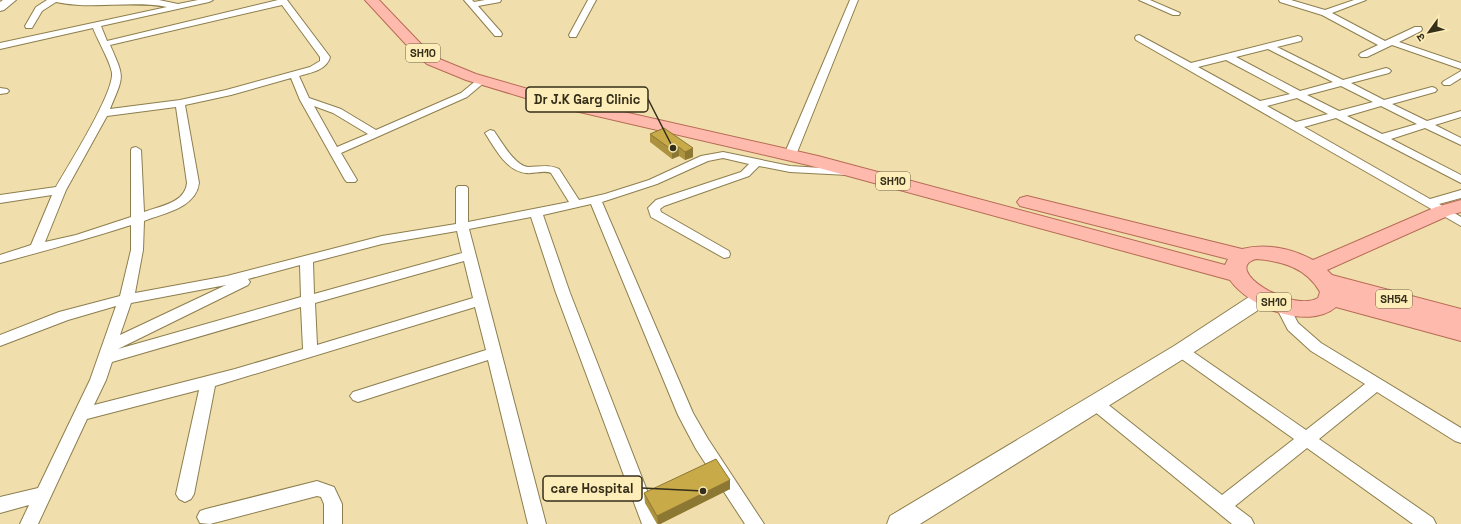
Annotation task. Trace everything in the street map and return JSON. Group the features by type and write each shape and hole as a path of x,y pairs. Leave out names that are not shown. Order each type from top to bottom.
{"main road":[{"path":"0,8 10,0"},
{"name":"SH10","path":"372,0 418,49 432,60 450,69 485,82 553,95 793,150 1240,265"},
{"name":"SH10","path":"390,0 429,42 449,56 480,68 507,76 553,95"},
{"name":"SH10","path":"793,150 858,172 1240,265"},
{"name":"SH10","path":"1323,282 1445,207"},
{"name":"SH10","path":"1256,252 1274,253 1293,258 1323,282 1328,302 1318,307 1302,309 1272,302 1247,286 1240,265 1256,252"},
{"name":"SH54","path":"1323,282 1461,317"},
{"name":"SH54","path":"1323,282 1461,333"},
{"path":"899,524 1181,351 1272,302"}],"street":[{"path":"29,26 39,9 53,0"},
{"path":"58,0 74,3 93,1 152,1 178,7"},
{"path":"0,46 209,0"},
{"path":"470,3 497,0"},
{"path":"573,35 592,0"},
{"path":"793,150 854,0"},
{"path":"1143,0 1176,13"},
{"path":"1283,0 1327,14 1364,34 1388,43 1461,66"},
{"path":"1327,14 1362,0"},
{"path":"103,113 180,103 251,87 320,66 324,62 325,57 283,1 104,44"},
{"path":"470,3 498,34"},
{"path":"36,248 60,190 103,113 117,81 117,71 96,26"},
{"path":"1364,55 1418,29"},
{"path":"1139,38 1295,126 1445,207 1461,222"},
{"path":"1191,66 1298,39"},
{"path":"1268,46 1461,142"},
{"path":"1228,56 1461,180"},
{"path":"1258,104 1386,71"},
{"path":"1448,83 1461,74"},
{"path":"294,75 305,100 351,180"},
{"path":"335,152 464,95 485,82"},
{"path":"1295,126 1432,90"},
{"path":"305,100 337,111 376,134"},
{"path":"0,259 36,248 79,238 137,219 180,203 188,197 192,191 192,183 180,103"},
{"path":"1381,138 1461,114"},
{"path":"490,133 513,164 520,169 526,171 550,168 555,171 576,204"},
{"path":"29,524 98,380 134,272 137,250 136,150"},
{"path":"0,341 64,316 126,299 227,280 382,240 462,227 595,200 653,182 710,156 723,155 790,169 858,172"},
{"path":"724,254 655,214 654,208 660,203 745,174 757,162"},
{"path":"462,188 462,227 537,524"},
{"path":"0,199 60,190"},
{"path":"1445,207 1461,194"},
{"path":"595,200 686,415 702,444 755,524"},
{"path":"536,213 563,293 651,524"},
{"path":"107,352 308,300 470,255"},
{"path":"306,259 310,352"},
{"path":"107,352 270,269"},
{"path":"82,414 208,382 481,300"},
{"path":"1272,302 1293,326 1316,346 1461,436"},
{"path":"1181,351 1428,524"},
{"path":"358,396 494,353"},
{"path":"185,494 208,382"},
{"path":"1222,506 1376,384"},
{"path":"1095,403 1245,524"},
{"path":"206,517 317,488 328,492 333,504 333,524"},
{"path":"0,505 43,494"}],"building":[{"path":"664,128 693,148 685,152 679,147 672,150 650,134"},
{"path":"716,459 730,480 657,516 644,493"}],"place":[{"name":"Dr J.K Garg Clinic","path":"673,148"},
{"name":"care Hospital","path":"703,491"}]}
